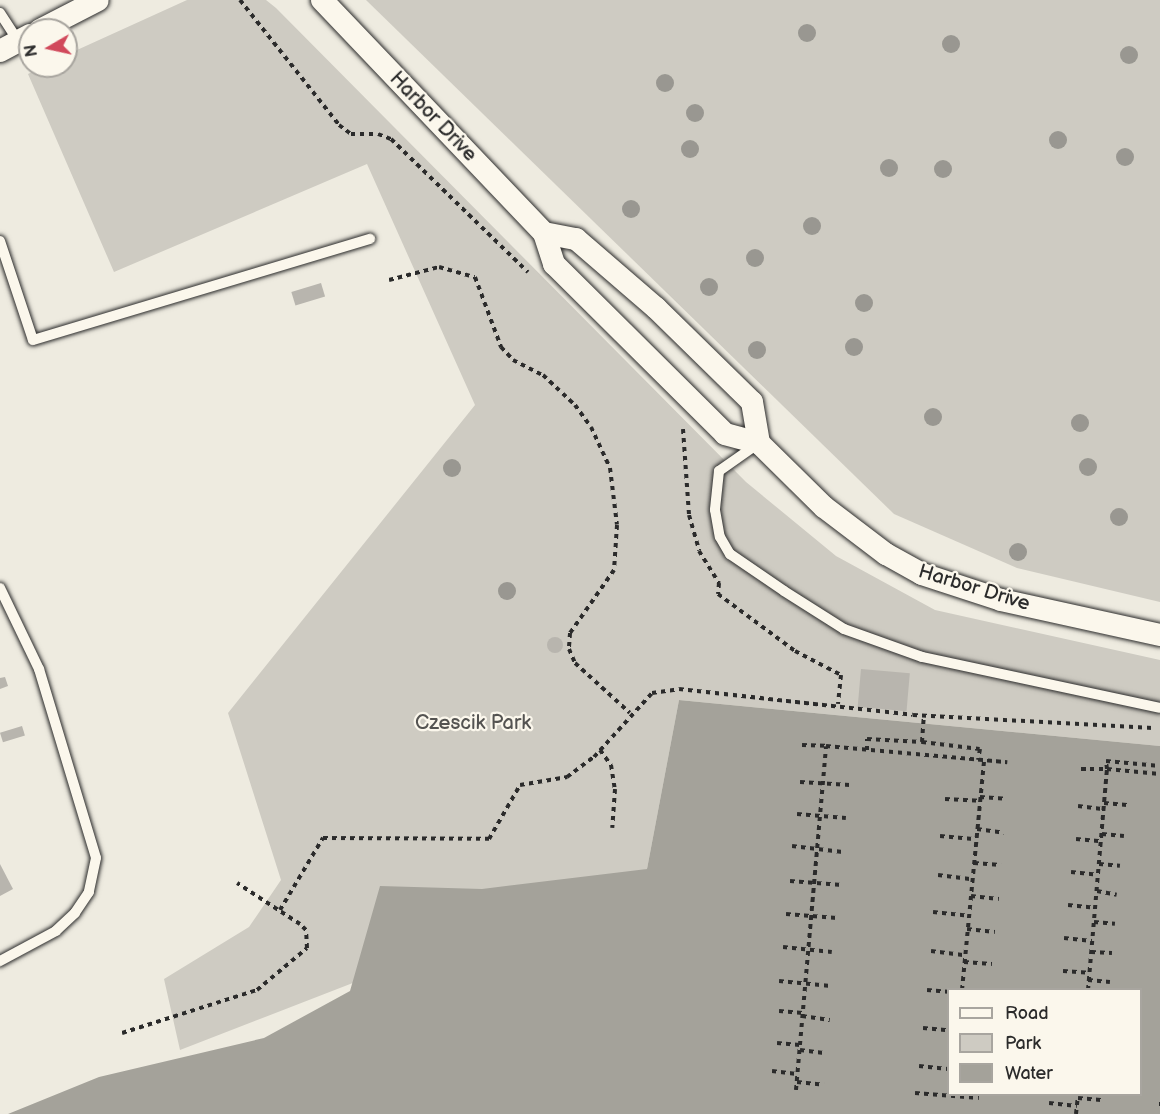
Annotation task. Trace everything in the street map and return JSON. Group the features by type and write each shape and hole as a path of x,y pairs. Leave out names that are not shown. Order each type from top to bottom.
{"street":[{"name":"Harbor Drive","path":"322,0 544,233 554,264 725,434 759,443 840,520 922,574 1001,600 1160,635"},
{"path":"61,18 88,2"},
{"path":"544,233 576,239 672,323 752,402 759,443"}],"lane":[{"path":"0,13 16,42"},
{"path":"0,241 33,340 370,239"},
{"path":"759,443 719,471 715,510 720,537 730,554 784,591 844,629 921,657 1160,708"},
{"path":"0,588 4,603 39,669 96,858 89,892 75,914 56,931 0,962"}],"path":[{"path":"240,0 339,125 351,134 378,134 391,139 537,280"},
{"path":"389,280 438,267 475,277 501,346 513,360 543,375 575,405 591,427 610,468 617,525 614,570 570,633 569,649 574,663 630,714"},
{"path":"679,421 686,444 689,515 699,552 719,583 718,594 795,651 841,675 838,704"},
{"path":"280,910 323,838 489,839 520,785 567,777 594,757 651,693 679,689 838,704 924,716 1160,729"},
{"path":"922,742 924,716"},
{"path":"867,750 867,739 922,742 980,749 978,760"},
{"path":"802,746 826,746 1007,762"},
{"path":"796,1090 826,746"},
{"path":"600,750 611,765 615,789 612,828"},
{"path":"962,988 984,760"},
{"path":"1088,988 1106,761 1160,766"},
{"path":"1081,769 1160,774"},
{"path":"800,782 850,785"},
{"path":"945,799 1006,799"},
{"path":"1078,806 1127,805"},
{"path":"797,814 846,818"},
{"path":"977,829 1004,832"},
{"path":"1102,834 1124,836"},
{"path":"940,836 976,839"},
{"path":"1076,839 1101,841"},
{"path":"792,846 843,852"},
{"path":"974,863 1001,865"},
{"path":"1099,864 1120,866"},
{"path":"1071,872 1098,875"},
{"path":"938,875 972,879"},
{"path":"790,881 842,885"},
{"path":"122,1033 256,990 308,948 306,930 280,910 237,883"},
{"path":"1096,891 1117,895"},
{"path":"971,896 999,899"},
{"path":"1068,905 1095,908"},
{"path":"933,912 969,916"},
{"path":"786,914 837,918"},
{"path":"1094,922 1115,924"},
{"path":"968,929 995,932"},
{"path":"1064,938 1092,941"},
{"path":"783,947 832,952"},
{"path":"931,951 965,955"},
{"path":"1091,952 1112,953"},
{"path":"964,962 992,964"},
{"path":"1063,971 1089,973"},
{"path":"1088,980 1110,982"},
{"path":"779,981 831,987"},
{"path":"927,990 947,992"},
{"path":"779,1011 830,1020"},
{"path":"923,1028 947,1030"},
{"path":"777,1043 826,1053"},
{"path":"919,1066 947,1068"},
{"path":"772,1071 797,1074"},
{"path":"797,1082 824,1085"},
{"path":"915,1093 947,1095"},
{"path":"960,1096 979,1098"},
{"path":"1076,1114 1078,1096 1101,1100"},
{"path":"1049,1103 1077,1106"}],"green space":[{"name":"Czescik Park","path":"187,0 266,0 746,482 836,556 935,610 1160,660 1160,746 679,700 647,869 180,1050 164,979 249,927 281,880 228,713 475,405 367,164 114,272 30,78 78,78 78,50"},
{"path":"366,0 1160,0 1160,602 1017,568 894,514"}],"water":[{"path":"679,700 1160,746 1160,1114 8,1114 99,1077 264,1038 350,991 380,886 482,889 647,869"}],"building":[{"path":"321,283 325,296 295,305 291,292"},
{"path":"552,637 558,637 563,645 561,651 552,653 547,648 547,642"},
{"path":"861,669 910,673 907,711 858,707"},
{"path":"5,677 8,686 0,689 0,678"},
{"path":"22,726 25,736 3,742 0,733"},
{"path":"0,864 13,889 0,896"}]}
